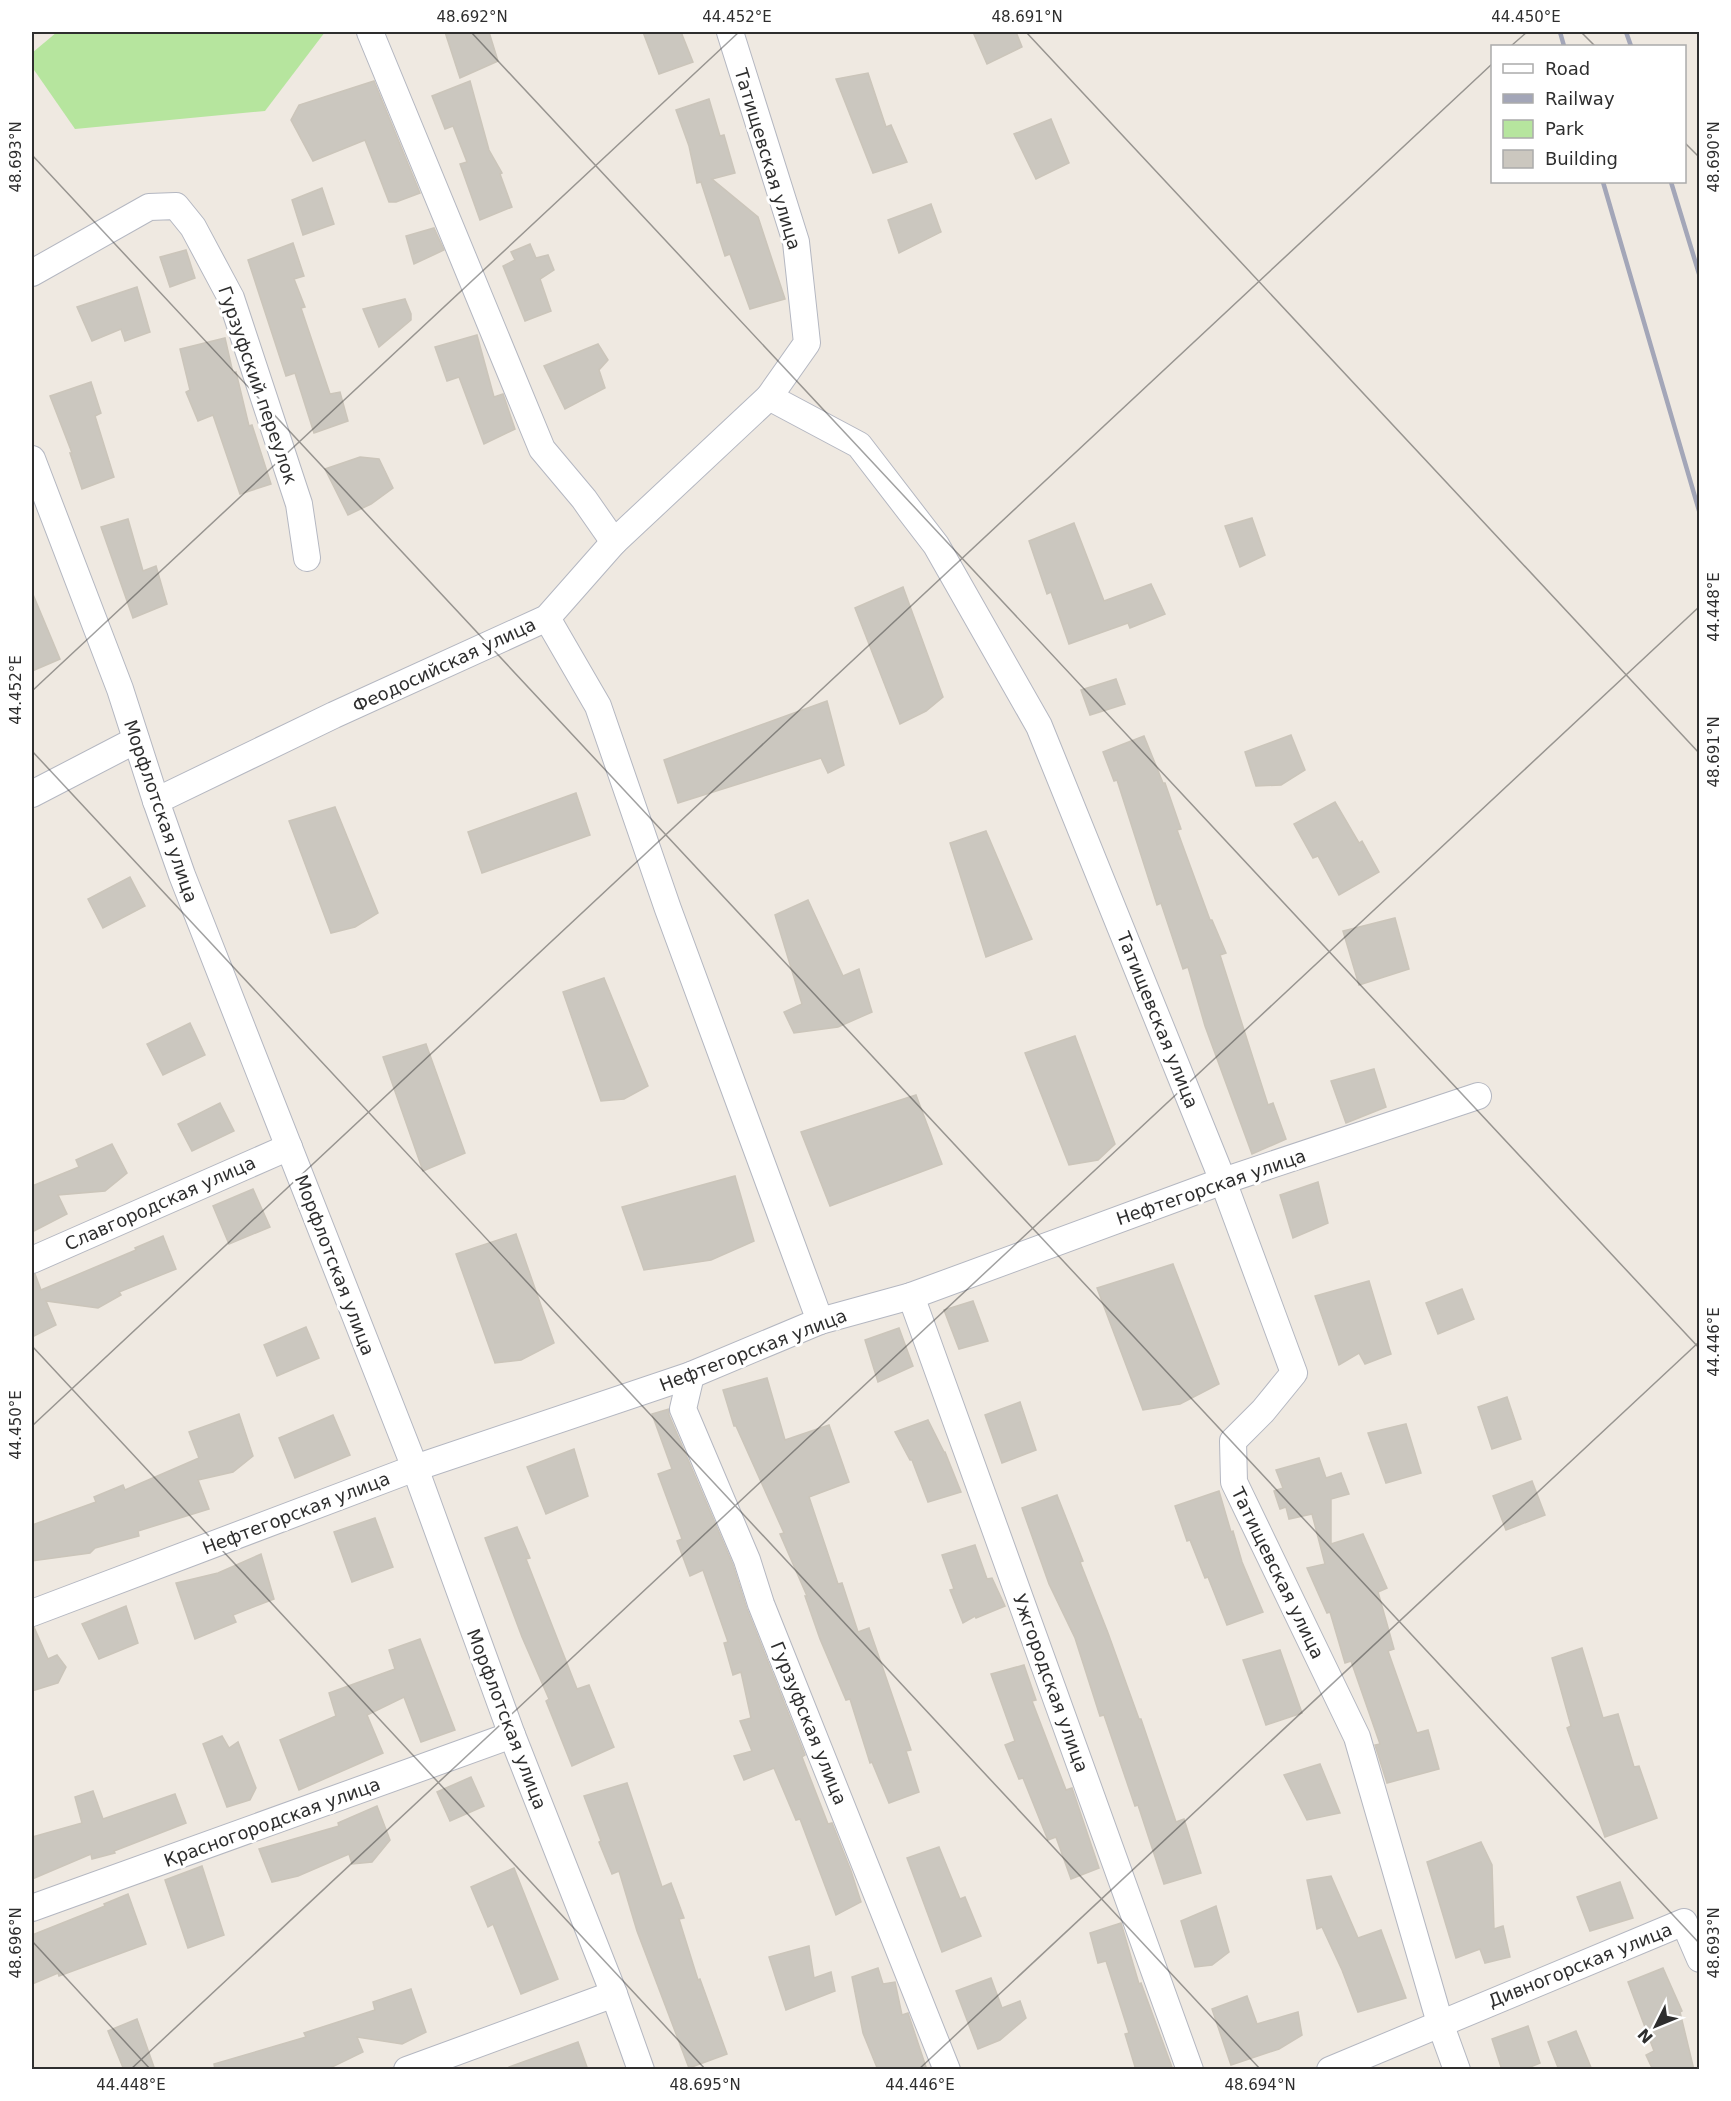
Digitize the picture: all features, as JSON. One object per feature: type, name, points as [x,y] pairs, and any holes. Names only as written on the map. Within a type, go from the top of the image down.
[{"type":"street","points":[[370,32],[542,450],[584,499],[614,542]]},
{"type":"street","name":"Татищевская улица","points":[[730,32],[796,242],[807,343],[769,397],[859,445],[936,545],[1039,726],[1223,1181],[1294,1374],[1263,1411],[1233,1441],[1234,1482],[1357,1737],[1440,2023],[1457,2070]]},
{"type":"street","name":"Гурзуфский переулок","points":[[32,273],[149,207],[176,206],[193,227],[231,298],[300,504],[307,558]]},
{"type":"street","name":"Феодосийская улица","points":[[156,801],[334,715],[547,618],[614,542],[769,397]]},
{"type":"street","name":"Морфлотская улица","points":[[32,460],[120,689],[156,801],[187,886],[415,1468],[512,1735],[614,1994],[641,2070]]},
{"type":"street","points":[[547,618],[598,706],[668,909],[820,1322]]},
{"type":"street","points":[[32,794],[136,740]]},
{"type":"street","name":"Нефтегорская улица","points":[[32,1613],[415,1468],[691,1375],[820,1322],[911,1296],[1223,1181],[1478,1096]]},
{"type":"street","name":"Славгородская улица","points":[[32,1260],[289,1147]]},
{"type":"street","name":"Ужгородская улица","points":[[911,1296],[1190,2070]]},
{"type":"street","name":"Гурзуфская улица","points":[[691,1375],[683,1409],[747,1560],[761,1604],[947,2070]]},
{"type":"street","name":"Красногородская улица","points":[[32,1908],[512,1735]]},
{"type":"street","name":"Дивногорская улица","points":[[1440,2023],[1684,1922],[1700,1959]]},
{"type":"street","points":[[407,2070],[614,1994]]},
{"type":"street","points":[[1330,2070],[1440,2023]]},
{"type":"green space","points":[[57,32],[325,32],[265,111],[75,129],[32,67],[32,53]]},
{"type":"building","points":[[445,32],[489,32],[498,61],[460,78]]},
{"type":"building","points":[[643,32],[681,32],[693,62],[659,74]]},
{"type":"building","points":[[973,32],[1016,32],[1022,47],[987,64]]},
{"type":"building","points":[[868,73],[886,127],[891,125],[907,162],[873,173],[836,79]]},
{"type":"building","points":[[374,81],[420,193],[396,202],[389,202],[365,140],[313,161],[291,120],[299,105]]},
{"type":"building","points":[[470,81],[489,150],[502,173],[500,174],[512,207],[480,220],[460,164],[467,162],[453,126],[445,129],[432,96]]},
{"type":"building","points":[[709,99],[720,136],[724,135],[735,173],[712,179],[758,217],[785,299],[750,309],[730,254],[725,256],[701,182],[697,183],[689,146],[676,110]]},
{"type":"building","points":[[1051,119],[1069,163],[1036,179],[1014,134]]},
{"type":"building","points":[[322,188],[334,224],[303,235],[292,200]]},
{"type":"building","points":[[931,204],[941,232],[899,253],[888,220]]},
{"type":"building","points":[[434,228],[444,250],[414,264],[406,236]]},
{"type":"building","points":[[293,243],[304,276],[294,279],[305,307],[301,308],[330,394],[340,392],[348,421],[314,433],[295,373],[286,376],[248,260]]},
{"type":"building","points":[[530,244],[536,258],[548,255],[554,270],[540,279],[551,311],[525,321],[503,266],[515,260],[511,252]]},
{"type":"building","points":[[186,250],[195,278],[170,287],[160,257]]},
{"type":"building","points":[[137,287],[150,332],[125,341],[121,329],[92,341],[77,307]]},
{"type":"building","points":[[405,299],[411,320],[379,347],[363,309]]},
{"type":"building","points":[[477,335],[494,397],[503,394],[515,429],[484,444],[459,377],[447,381],[435,347]]},
{"type":"building","points":[[225,338],[249,426],[252,425],[271,484],[240,494],[213,415],[198,421],[186,392],[190,390],[180,349]]},
{"type":"building","points":[[598,344],[608,360],[599,370],[605,388],[565,409],[544,366]]},
{"type":"building","points":[[91,382],[101,413],[95,416],[114,477],[82,489],[70,453],[72,453],[50,396]]},
{"type":"building","points":[[360,457],[379,459],[393,488],[371,504],[348,515],[325,469]]},
{"type":"building","points":[[1252,518],[1265,555],[1240,567],[1225,526]]},
{"type":"building","points":[[128,519],[143,571],[156,566],[167,604],[133,618],[101,527]]},
{"type":"building","points":[[1074,523],[1104,601],[1151,584],[1165,614],[1130,628],[1128,623],[1069,644],[1051,592],[1047,594],[1029,541]]},
{"type":"building","points":[[903,587],[943,697],[926,711],[900,724],[855,608]]},
{"type":"building","points":[[32,592],[60,659],[32,671]]},
{"type":"building","points":[[1116,679],[1125,704],[1090,715],[1081,690]]},
{"type":"building","points":[[827,701],[844,765],[828,773],[821,758],[678,803],[664,760]]},
{"type":"building","points":[[1291,735],[1305,770],[1281,785],[1256,786],[1245,752]]},
{"type":"building","points":[[1144,736],[1163,783],[1165,783],[1181,829],[1177,830],[1210,920],[1226,953],[1220,955],[1268,1105],[1273,1103],[1286,1139],[1252,1154],[1205,1026],[1188,967],[1183,969],[1161,903],[1157,905],[1117,780],[1114,781],[1103,752]]},
{"type":"building","points":[[576,793],[590,835],[482,873],[468,832]]},
{"type":"building","points":[[1335,802],[1359,843],[1362,841],[1379,872],[1339,895],[1318,856],[1313,858],[1294,824]]},
{"type":"building","points":[[335,807],[378,913],[355,927],[331,933],[289,821]]},
{"type":"building","points":[[986,831],[1032,939],[986,957],[950,843]]},
{"type":"building","points":[[130,877],[145,906],[103,928],[88,899]]},
{"type":"building","points":[[808,900],[843,976],[859,969],[872,1012],[838,1027],[794,1033],[784,1012],[802,1004],[775,915]]},
{"type":"building","points":[[1395,918],[1409,969],[1359,985],[1343,931]]},
{"type":"building","points":[[604,978],[648,1086],[624,1099],[601,1101],[563,992]]},
{"type":"building","points":[[190,1023],[205,1055],[163,1075],[147,1044]]},
{"type":"building","points":[[1075,1036],[1115,1144],[1098,1160],[1069,1165],[1025,1053]]},
{"type":"building","points":[[426,1044],[465,1153],[423,1171],[383,1057]]},
{"type":"building","points":[[1374,1069],[1386,1107],[1346,1123],[1331,1081]]},
{"type":"building","points":[[916,1095],[942,1164],[830,1206],[801,1132]]},
{"type":"building","points":[[220,1103],[234,1131],[192,1151],[178,1124]]},
{"type":"building","points":[[112,1144],[127,1173],[105,1191],[58,1195],[67,1214],[32,1232],[32,1186],[79,1167],[76,1160]]},
{"type":"building","points":[[735,1176],[754,1241],[711,1260],[644,1270],[622,1207]]},
{"type":"building","points":[[1318,1182],[1328,1223],[1293,1238],[1280,1195]]},
{"type":"building","points":[[253,1189],[270,1227],[229,1244],[213,1206]]},
{"type":"building","points":[[516,1234],[554,1343],[521,1360],[495,1363],[456,1254]]},
{"type":"building","points":[[163,1236],[176,1269],[119,1292],[121,1295],[98,1308],[46,1301],[56,1325],[32,1337],[32,1275],[35,1274],[41,1290],[136,1250],[135,1248]]},
{"type":"building","points":[[1173,1264],[1219,1384],[1180,1404],[1143,1410],[1097,1288]]},
{"type":"building","points":[[1369,1281],[1391,1354],[1365,1364],[1359,1353],[1339,1365],[1315,1296]]},
{"type":"building","points":[[1462,1289],[1474,1319],[1438,1334],[1426,1303]]},
{"type":"building","points":[[973,1301],[988,1341],[959,1349],[944,1310]]},
{"type":"building","points":[[306,1327],[319,1358],[277,1376],[264,1345]]},
{"type":"building","points":[[899,1328],[913,1366],[878,1382],[865,1340]]},
{"type":"building","points":[[767,1378],[785,1440],[829,1425],[849,1482],[809,1497],[838,1584],[842,1583],[858,1632],[869,1628],[911,1750],[906,1751],[919,1792],[889,1803],[872,1762],[870,1763],[850,1699],[846,1700],[820,1639],[805,1596],[807,1596],[780,1534],[784,1533],[736,1426],[734,1426],[723,1390]]},
{"type":"building","points":[[1507,1397],[1521,1439],[1492,1449],[1478,1407]]},
{"type":"building","points":[[1020,1402],[1036,1450],[1002,1463],[985,1415]]},
{"type":"building","points":[[669,1409],[669,1415],[733,1565],[747,1609],[805,1755],[802,1757],[828,1824],[832,1823],[851,1871],[861,1902],[836,1915],[800,1819],[796,1820],[774,1768],[744,1780],[734,1756],[752,1751],[740,1721],[751,1718],[741,1672],[733,1675],[724,1643],[728,1642],[703,1570],[690,1576],[677,1541],[682,1539],[658,1474],[672,1469],[652,1414]]},
{"type":"building","points":[[239,1414],[253,1456],[233,1472],[198,1480],[209,1509],[138,1531],[139,1536],[95,1548],[90,1553],[32,1561],[32,1525],[96,1502],[94,1497],[123,1485],[125,1490],[199,1458],[189,1432]]},
{"type":"building","points":[[333,1415],[350,1455],[295,1478],[279,1438]]},
{"type":"building","points":[[928,1420],[945,1452],[961,1492],[928,1502],[912,1460],[895,1432]]},
{"type":"building","points":[[1406,1424],[1421,1473],[1386,1483],[1368,1433]]},
{"type":"building","points":[[574,1449],[588,1496],[546,1514],[527,1467]]},
{"type":"building","points":[[1319,1458],[1326,1478],[1341,1473],[1349,1494],[1331,1499],[1331,1544],[1363,1534],[1387,1588],[1378,1592],[1394,1649],[1388,1651],[1417,1733],[1428,1730],[1439,1769],[1387,1783],[1375,1745],[1380,1744],[1351,1661],[1345,1663],[1330,1612],[1327,1613],[1307,1568],[1325,1564],[1312,1514],[1289,1519],[1286,1507],[1280,1509],[1274,1491],[1283,1488],[1276,1470]]},
{"type":"building","points":[[1532,1481],[1545,1515],[1506,1530],[1493,1496]]},
{"type":"building","points":[[1219,1491],[1231,1532],[1233,1531],[1242,1562],[1263,1612],[1227,1625],[1208,1577],[1205,1578],[1190,1540],[1187,1541],[1175,1506]]},
{"type":"building","points":[[1057,1495],[1083,1561],[1080,1562],[1139,1719],[1141,1719],[1176,1822],[1184,1819],[1201,1873],[1164,1884],[1138,1805],[1135,1806],[1104,1715],[1100,1716],[1075,1638],[1049,1584],[1022,1508]]},
{"type":"building","points":[[375,1518],[393,1567],[352,1582],[334,1532]]},
{"type":"building","points":[[517,1527],[530,1558],[526,1559],[577,1689],[589,1685],[614,1747],[572,1766],[546,1701],[549,1699],[522,1637],[485,1538]]},
{"type":"building","points":[[975,1545],[987,1579],[992,1578],[1005,1606],[976,1618],[975,1616],[963,1623],[950,1590],[954,1589],[942,1555]]},
{"type":"building","points":[[261,1554],[274,1599],[233,1615],[236,1622],[195,1639],[176,1583],[218,1573]]},
{"type":"building","points":[[126,1606],[138,1643],[99,1659],[82,1624]]},
{"type":"building","points":[[34,1627],[48,1659],[57,1655],[66,1667],[58,1683],[32,1691],[32,1628]]},
{"type":"building","points":[[420,1639],[455,1730],[421,1742],[404,1697],[367,1715],[383,1753],[299,1790],[280,1740],[336,1716],[329,1693],[395,1669],[389,1650]]},
{"type":"building","points":[[1582,1648],[1603,1718],[1618,1714],[1634,1767],[1639,1766],[1657,1818],[1605,1837],[1567,1728],[1571,1726],[1552,1658]]},
{"type":"building","points":[[1280,1650],[1302,1713],[1266,1725],[1243,1660]]},
{"type":"building","points":[[1024,1665],[1036,1700],[1032,1701],[1066,1790],[1072,1788],[1099,1868],[1071,1879],[1056,1837],[1048,1840],[1023,1778],[1019,1779],[1005,1745],[1015,1741],[991,1674]]},
{"type":"building","points":[[222,1736],[229,1748],[238,1742],[256,1788],[250,1800],[227,1807],[203,1744]]},
{"type":"building","points":[[1320,1764],[1340,1813],[1307,1820],[1284,1775]]},
{"type":"building","points":[[471,1777],[484,1806],[450,1821],[437,1792]]},
{"type":"building","points":[[627,1783],[662,1887],[671,1883],[684,1918],[679,1919],[698,1980],[700,1979],[727,2054],[689,2068],[637,1931],[619,1871],[612,1874],[584,1796]]},
{"type":"building","points":[[93,1791],[103,1819],[175,1794],[186,1823],[114,1851],[115,1853],[92,1859],[91,1854],[32,1879],[32,1837],[82,1823],[75,1797]]},
{"type":"building","points":[[377,1806],[390,1840],[372,1862],[352,1864],[349,1854],[298,1876],[272,1882],[259,1849],[339,1826],[338,1823]]},
{"type":"building","points":[[1481,1842],[1492,1865],[1494,1929],[1503,1926],[1510,1957],[1485,1963],[1480,1949],[1456,1958],[1427,1862]]},
{"type":"building","points":[[939,1847],[960,1899],[965,1897],[981,1936],[942,1952],[907,1858]]},
{"type":"building","points":[[202,1866],[224,1935],[188,1948],[165,1880]]},
{"type":"building","points":[[514,1868],[558,1979],[521,1994],[493,1924],[488,1927],[471,1887]]},
{"type":"building","points":[[1331,1876],[1358,1938],[1381,1930],[1406,1998],[1358,2012],[1322,1927],[1317,1929],[1307,1880]]},
{"type":"building","points":[[1620,1882],[1633,1918],[1590,1931],[1577,1897]]},
{"type":"building","points":[[128,1894],[146,1944],[32,1984],[32,1935],[105,1906],[104,1904]]},
{"type":"building","points":[[1216,1906],[1229,1952],[1212,1965],[1195,1967],[1181,1921]]},
{"type":"building","points":[[1121,1923],[1139,1984],[1141,1983],[1173,2070],[1136,2070],[1125,2034],[1129,2033],[1106,1961],[1098,1963],[1090,1933]]},
{"type":"building","points":[[809,1946],[814,1978],[831,1972],[835,1991],[786,2010],[769,1957]]},
{"type":"building","points":[[878,1968],[883,1984],[895,1982],[902,2015],[908,2013],[927,2070],[878,2070],[863,2033],[852,1977]]},
{"type":"building","points":[[1663,1968],[1682,2011],[1680,2012],[1694,2070],[1653,2070],[1646,2055],[1654,2051],[1628,1982]]},
{"type":"building","points":[[991,1978],[1002,2008],[1020,2001],[1026,2018],[1000,2040],[978,2049],[956,1991]]},
{"type":"building","points":[[411,1989],[426,2032],[402,2044],[357,2037],[363,2052],[326,2070],[215,2070],[214,2064],[306,2037],[304,2033],[375,2010],[373,2002]]},
{"type":"building","points":[[1247,1996],[1257,2024],[1298,2012],[1302,2035],[1279,2049],[1231,2065],[1212,2009]]},
{"type":"building","points":[[137,2019],[155,2070],[124,2070],[108,2031]]},
{"type":"building","points":[[1528,2026],[1540,2063],[1523,2070],[1502,2070],[1492,2039]]},
{"type":"building","points":[[1576,2031],[1592,2070],[1559,2070],[1548,2042]]},
{"type":"building","points":[[578,2042],[588,2070],[509,2070],[509,2067]]},
{"type":"railway","points":[[1560,32],[1564,45]]},
{"type":"railway","points":[[1626,32],[1631,45]]},
{"type":"railway","points":[[1603,183],[1700,514]]},
{"type":"railway","points":[[1671,183],[1700,277]]}]
